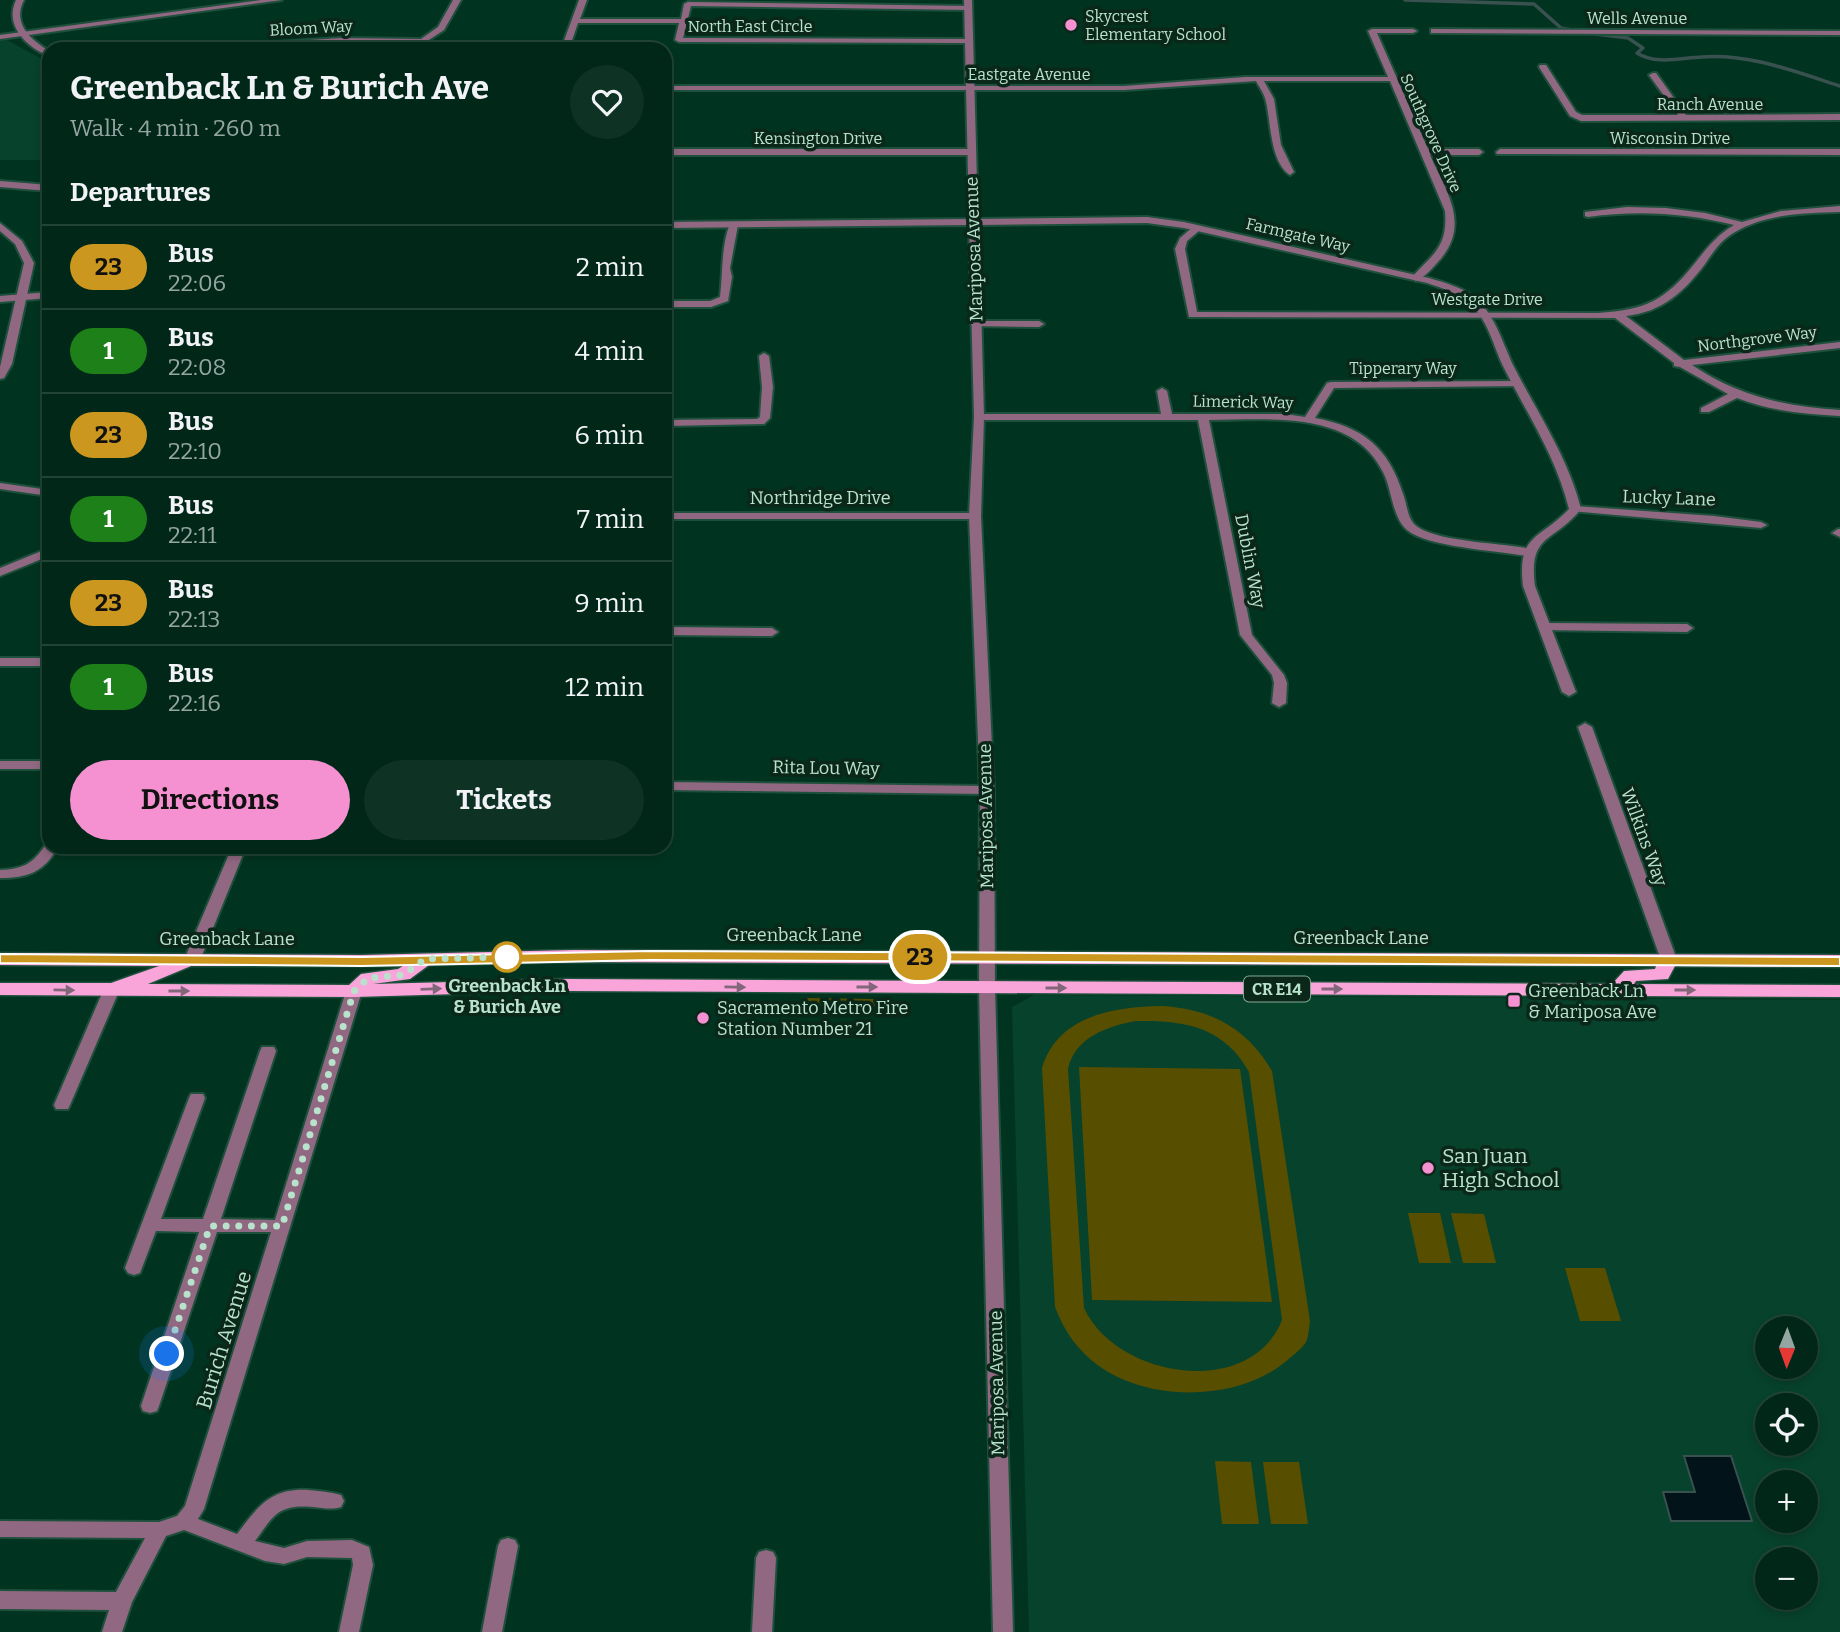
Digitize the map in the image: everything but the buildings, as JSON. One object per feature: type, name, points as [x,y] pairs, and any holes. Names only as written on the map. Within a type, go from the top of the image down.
[{"type":"main road","name":"Greenback Lane","points":[[0,958],[192,960],[676,956],[1840,961]]},
{"type":"main road","points":[[671,986],[676,956]]},
{"type":"main road","points":[[354,991],[368,978],[403,975],[425,959]]},
{"type":"main road","points":[[111,991],[192,960]]},
{"type":"main road","points":[[1617,990],[1632,975],[1661,975],[1669,960]]},
{"type":"main road","name":"CR E14","points":[[0,989],[354,991],[567,985],[1840,992]]},
{"type":"street","points":[[20,0],[16,5],[15,19],[22,33],[42,49]]},
{"type":"street","points":[[0,37],[278,0]]},
{"type":"street","points":[[422,41],[441,28],[457,0]]},
{"type":"street","points":[[568,42],[583,0]]},
{"type":"street","name":"North East Circle","points":[[968,4],[688,4],[679,40],[969,41]]},
{"type":"street","name":"Mariposa Avenue","points":[[968,4],[978,417],[975,516],[987,789],[987,988],[1003,1632]]},
{"type":"street","points":[[575,22],[684,21]]},
{"type":"street","name":"Southgrove Drive","points":[[1413,32],[1372,31],[1448,205],[1451,230],[1442,254],[1416,278]]},
{"type":"street","name":"Wells Avenue","points":[[1434,32],[1840,33]]},
{"type":"street","name":"Bloom Way","points":[[310,42],[422,41]]},
{"type":"street","name":"Ranch Avenue","points":[[1543,67],[1573,114],[1581,118],[1840,117]]},
{"type":"street","points":[[1653,75],[1684,118]]},
{"type":"street","points":[[1259,79],[1270,99],[1276,145],[1290,172]]},
{"type":"street","name":"Eastgate Avenue","points":[[672,88],[1147,88],[1259,79],[1392,79]]},
{"type":"street","name":"Kensington Drive","points":[[672,152],[970,152]]},
{"type":"street","points":[[1425,152],[1479,152]]},
{"type":"street","name":"Wisconsin Drive","points":[[1500,152],[1840,152]]},
{"type":"street","points":[[2,186],[42,188]]},
{"type":"street","name":"Westgate Drive","points":[[1197,228],[1184,240],[1180,249],[1193,315],[1618,315],[1652,308],[1671,298],[1718,241],[1743,225],[1777,215],[1840,209]]},
{"type":"street","points":[[1588,214],[1662,211],[1743,225]]},
{"type":"street","name":"Farmgate Way","points":[[672,225],[1147,220],[1197,228],[1416,278],[1462,294],[1474,302],[1484,315],[1517,384],[1534,408],[1566,475],[1574,509]]},
{"type":"street","points":[[672,304],[720,302],[724,299],[727,277],[725,268],[733,225]]},
{"type":"street","points":[[0,226],[19,243],[29,263],[23,298],[0,376]]},
{"type":"street","points":[[0,299],[42,296]]},
{"type":"street","points":[[1618,315],[1678,364],[1713,385],[1782,407],[1840,413]]},
{"type":"street","points":[[976,324],[1039,324]]},
{"type":"street","name":"Northgrove Way","points":[[1678,364],[1840,345]]},
{"type":"street","points":[[672,423],[760,422],[765,418],[769,391],[764,356]]},
{"type":"street","name":"Tipperary Way","points":[[1308,420],[1331,386],[1517,384]]},
{"type":"street","points":[[1162,391],[1167,416]]},
{"type":"street","points":[[1706,410],[1737,394]]},
{"type":"street","name":"Limerick Way","points":[[978,417],[1203,416],[1285,417],[1308,420],[1355,434],[1373,446],[1390,467],[1406,523],[1414,530],[1430,536],[1527,552]]},
{"type":"street","name":"Dublin Way","points":[[1203,416],[1247,635],[1252,648],[1273,668],[1280,679],[1279,703]]},
{"type":"street","points":[[0,486],[42,492]]},
{"type":"street","points":[[1569,692],[1529,586],[1525,567],[1527,552],[1535,542],[1561,523],[1574,509]]},
{"type":"street","name":"Lucky Lane","points":[[1574,509],[1729,518],[1761,525]]},
{"type":"street","name":"Northridge Drive","points":[[672,516],[975,516]]},
{"type":"street","points":[[0,572],[42,555]]},
{"type":"street","points":[[1544,627],[1687,628]]},
{"type":"street","points":[[672,631],[772,632]]},
{"type":"street","points":[[0,662],[42,662]]},
{"type":"street","name":"Wilkins Way","points":[[1586,727],[1669,960]]},
{"type":"street","points":[[0,765],[42,765]]},
{"type":"street","name":"Rita Lou Way","points":[[672,786],[987,789]]},
{"type":"street","points":[[0,874],[30,871],[44,862],[48,854]]},
{"type":"street","points":[[192,960],[236,854]]},
{"type":"street","points":[[62,1105],[111,991]]},
{"type":"street","name":"Burich Avenue","points":[[184,1522],[194,1509],[354,991]]},
{"type":"street","points":[[150,1406],[268,1051]]},
{"type":"street","points":[[134,1268],[197,1098]]},
{"type":"street","points":[[150,1226],[282,1226]]},
{"type":"street","points":[[242,1542],[273,1503],[293,1497],[334,1501]]},
{"type":"street","points":[[0,1529],[159,1530],[184,1522],[265,1553],[285,1556],[307,1549],[352,1548],[362,1553],[363,1565],[349,1632]]},
{"type":"street","points":[[112,1632],[122,1601],[159,1530]]},
{"type":"street","points":[[492,1632],[508,1546]]},
{"type":"street","points":[[762,1632],[766,1558]]},
{"type":"street","points":[[0,1600],[122,1601]]},
{"type":"shaded area","points":[[7,40],[42,59],[42,160],[0,160],[0,41]]},
{"type":"shaded area","name":"San Juan High School","points":[[1034,995],[1840,1000],[1840,1632],[1029,1632],[1012,1007]]},
{"type":"shaded area","points":[[807,998],[876,999],[877,1007],[798,1008]]},
{"type":"shaded area","points":[[1162,1006],[1196,1011],[1226,1024],[1251,1043],[1272,1071],[1310,1321],[1309,1332],[1301,1348],[1271,1372],[1224,1389],[1171,1391],[1145,1387],[1121,1378],[1099,1366],[1078,1347],[1055,1307],[1042,1068],[1050,1050],[1074,1025],[1107,1012]],"holes":[[[1153,1021],[1186,1025],[1215,1035],[1239,1057],[1249,1072],[1282,1320],[1266,1345],[1242,1362],[1214,1370],[1183,1370],[1152,1364],[1124,1351],[1100,1332],[1084,1308],[1068,1069],[1078,1049],[1094,1035],[1125,1023]]]},
{"type":"shaded area","points":[[1079,1067],[1240,1069],[1272,1302],[1092,1300]]},
{"type":"shaded area","points":[[1408,1213],[1440,1213],[1451,1263],[1419,1263]]},
{"type":"shaded area","points":[[1451,1213],[1484,1214],[1496,1263],[1463,1263]]},
{"type":"shaded area","points":[[1565,1268],[1605,1268],[1621,1321],[1580,1321]]},
{"type":"shaded area","points":[[1684,1456],[1731,1456],[1752,1521],[1671,1521],[1663,1492],[1695,1492]]},
{"type":"shaded area","points":[[1215,1461],[1251,1462],[1259,1524],[1222,1524]]},
{"type":"shaded area","points":[[1263,1462],[1299,1462],[1308,1524],[1271,1524]]},
{"type":"waterway","points":[[1405,0],[1534,4],[1561,28],[1572,30]]},
{"type":"waterway","points":[[1595,34],[1628,38],[1643,48],[1637,53],[1652,59],[1737,58],[1772,65],[1840,86]]},
{"type":"bus line","name":"23","points":[[0,959],[362,961],[525,956],[812,956],[1840,961]]},
{"type":"place","name":"Skycrest Elementary School","points":[[1071,25]]},
{"type":"place","name":"Greenback Ln & Burich Ave","points":[[507,957]]},
{"type":"place","name":"Greenback Ln & Mariposa Ave","points":[[1514,1001]]},
{"type":"place","name":"Sacramento Metro Fire Station Number 21","points":[[703,1018]]},
{"type":"place","name":"San Juan High School","points":[[1428,1168]]},
{"type":"route","points":[[167,1354],[210,1226],[282,1226],[354,991],[368,978],[403,975],[425,959],[507,957]]}]
